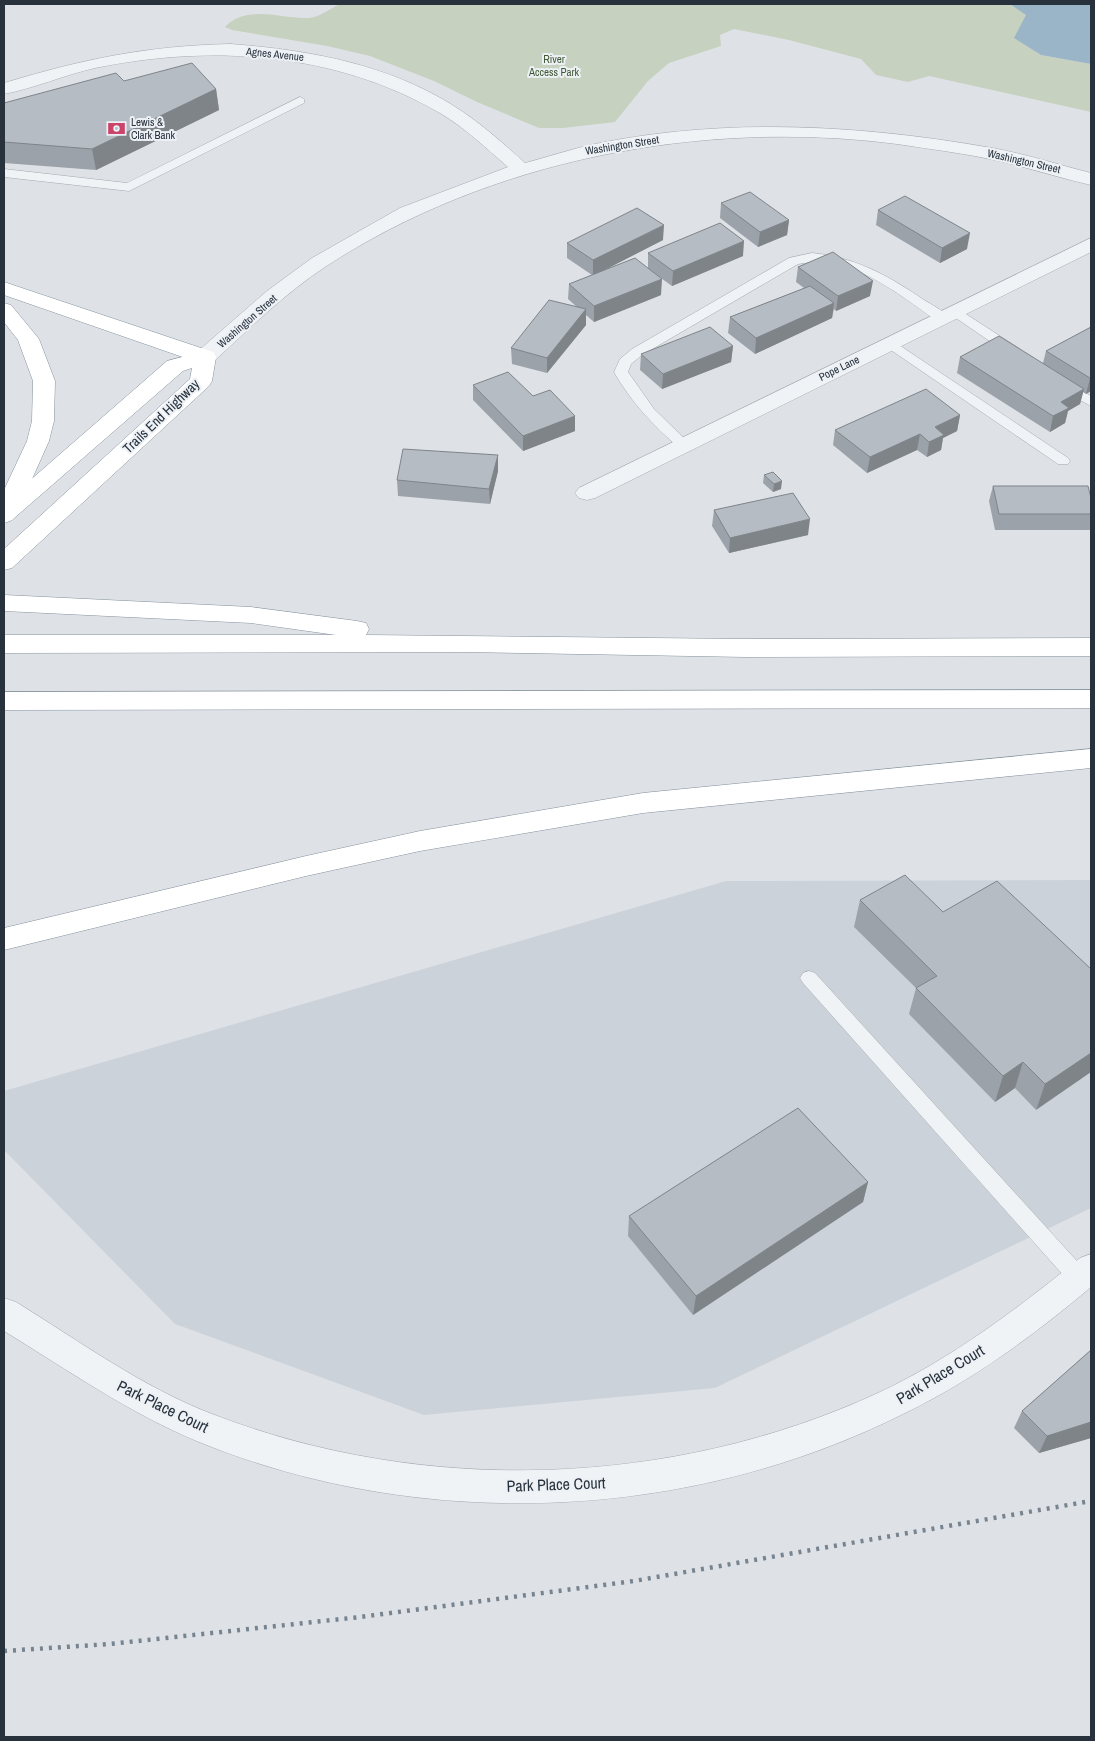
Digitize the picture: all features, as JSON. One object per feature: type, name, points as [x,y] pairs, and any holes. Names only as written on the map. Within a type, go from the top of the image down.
[{"type":"highway","points":[[4,288],[206,357]]},
{"type":"highway","points":[[4,309],[28,340],[44,381],[43,421],[38,441],[4,515]]},
{"type":"highway","name":"Trails End Highway","points":[[4,515],[175,366],[206,357],[201,381],[4,562]]},
{"type":"highway","points":[[4,603],[251,615],[462,643]]},
{"type":"highway","points":[[4,644],[462,643],[746,648],[1091,647]]},
{"type":"highway","points":[[4,701],[1091,699]]},
{"type":"highway","points":[[4,939],[420,841],[643,803],[1091,758]]},
{"type":"street","name":"Agnes Avenue","points":[[4,89],[95,63],[136,56],[204,50],[238,50],[304,56],[353,68],[416,92],[447,109],[472,127],[520,168]]},
{"type":"street","name":"Washington Street","points":[[206,357],[288,284],[318,262],[419,207],[520,168],[593,149],[644,140],[715,134],[792,132],[868,136],[944,145],[1030,162],[1091,179]]},
{"type":"street","name":"Pope Lane","points":[[587,493],[1091,244]]},
{"type":"street","name":"Park Place Court","points":[[4,1313],[92,1370],[146,1400],[209,1429],[276,1452],[332,1467],[404,1480],[464,1486],[524,1488],[599,1484],[701,1469],[799,1442],[890,1404],[960,1365],[1085,1273]]},
{"type":"lane","points":[[4,173],[130,187],[300,101]]},
{"type":"lane","points":[[684,445],[651,416],[632,393],[622,372],[625,362],[637,352],[794,261],[807,256],[816,256],[862,269],[949,314],[1024,359]]},
{"type":"lane","points":[[890,343],[1063,461]]},
{"type":"lane","points":[[1048,375],[1091,402]]},
{"type":"lane","points":[[809,978],[1085,1273]]},
{"type":"shaded area","points":[[1091,880],[1091,1208],[715,1388],[424,1415],[175,1324],[4,1150],[4,1091],[726,881]]},
{"type":"green space","name":"River Access Park","points":[[340,4],[1010,4],[1027,14],[1015,38],[1041,55],[1091,64],[1091,112],[929,76],[908,82],[876,75],[861,59],[789,40],[734,29],[720,35],[721,46],[669,63],[648,81],[615,122],[563,128],[539,128],[477,102],[434,81],[370,56],[327,46],[232,30],[225,27],[233,20],[253,14],[312,18]]},
{"type":"water","points":[[1010,4],[1091,4],[1091,64],[1041,55],[1014,38],[1026,15]]},
{"type":"building","points":[[192,63],[216,89],[92,149],[4,142],[4,103],[116,73],[124,81]]},
{"type":"building","points":[[750,192],[789,220],[760,232],[721,203]]},
{"type":"building","points":[[905,196],[970,233],[942,248],[878,210]]},
{"type":"building","points":[[637,208],[664,225],[593,260],[567,243]]},
{"type":"building","points":[[720,223],[744,241],[673,271],[648,253]]},
{"type":"building","points":[[833,252],[873,281],[838,296],[798,267]]},
{"type":"building","points":[[635,258],[662,279],[594,306],[569,284]]},
{"type":"building","points":[[810,286],[834,303],[756,338],[730,317]]},
{"type":"building","points":[[549,300],[586,309],[547,358],[511,348]]},
{"type":"building","points":[[710,327],[733,346],[663,374],[641,354]]},
{"type":"building","points":[[1091,327],[1091,378],[1090,378],[1046,351]]},
{"type":"building","points":[[999,336],[1084,389],[1061,402],[1069,408],[1053,416],[960,357]]},
{"type":"building","points":[[508,372],[533,396],[550,390],[575,416],[523,436],[473,385]]},
{"type":"building","points":[[926,389],[960,415],[935,427],[944,435],[929,442],[920,434],[870,457],[835,430]]},
{"type":"building","points":[[403,449],[498,455],[489,489],[397,480]]},
{"type":"building","points":[[773,472],[782,481],[774,484],[764,475]]},
{"type":"building","points":[[993,486],[1088,486],[1091,498],[1091,514],[999,514]]},
{"type":"building","points":[[793,493],[810,519],[730,538],[714,510]]},
{"type":"building","points":[[905,875],[943,912],[997,881],[1091,969],[1091,1053],[1045,1084],[1023,1062],[1003,1076],[916,988],[937,976],[860,900]]},
{"type":"building","points":[[798,1108],[868,1182],[696,1296],[629,1216]]},
{"type":"building","points":[[1091,1350],[1091,1422],[1047,1436],[1022,1411]]},
{"type":"railway","points":[[4,1651],[110,1644],[360,1617],[634,1581],[1091,1501]]},
{"type":"place","name":"Lewis & Clark Bank","points":[[117,128]]}]
